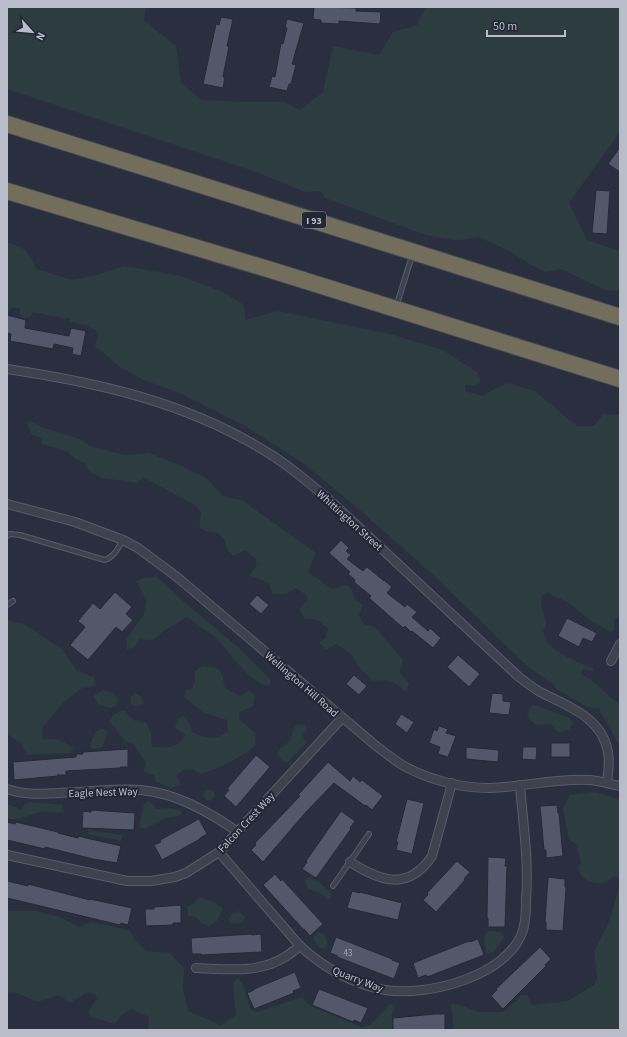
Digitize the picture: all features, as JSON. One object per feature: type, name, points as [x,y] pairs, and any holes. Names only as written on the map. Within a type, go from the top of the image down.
[{"type":"highway","name":"I 93","points":[[7,124],[620,317]]},
{"type":"highway","points":[[12,194],[395,309],[620,379]]},
{"type":"street","name":"Whittington Street","points":[[7,369],[92,384],[147,398],[177,408],[205,420],[249,441],[272,455],[307,481],[335,505],[520,677],[542,692],[574,708],[593,723],[601,732],[608,752],[609,760],[607,783]]},
{"type":"street","name":"Wellington Hill Road","points":[[7,504],[75,522],[123,540],[138,548],[177,577],[374,745],[405,766],[419,773],[452,783],[473,787],[490,788],[572,780],[590,780],[620,786]]},
{"type":"street","points":[[611,661],[620,644]]},
{"type":"street","name":"Falcon Crest Way","points":[[7,855],[127,881],[151,882],[186,873],[219,852],[342,718]]},
{"type":"street","points":[[350,862],[372,874],[392,880],[410,878],[418,872],[432,856],[452,783]]},
{"type":"street","name":"Quarry Way","points":[[219,852],[300,946],[319,962],[340,974],[368,985],[392,991],[426,990],[440,987],[476,975],[496,965],[504,958],[519,939],[523,930],[525,919],[527,870],[520,785]]},
{"type":"street","name":"Eagle Nest Way","points":[[7,789],[16,792],[36,794],[128,789],[155,792],[197,807],[238,832]]},
{"type":"street","points":[[196,968],[240,970],[261,967],[285,958],[300,946]]},
{"type":"lane","points":[[395,309],[413,252]]},
{"type":"lane","points":[[7,536],[10,534],[20,535],[105,560],[114,554],[123,540]]},
{"type":"lane","points":[[7,605],[13,601]]},
{"type":"lane","points":[[333,886],[369,834]]},
{"type":"shaded area","points":[[7,7],[146,7],[144,21],[176,46],[181,83],[202,100],[284,102],[300,110],[323,92],[333,46],[379,55],[393,32],[417,25],[426,7],[620,7],[620,132],[569,203],[587,240],[620,251],[620,291],[605,290],[561,269],[546,272],[531,265],[509,251],[479,237],[459,240],[434,237],[417,232],[325,198],[320,191],[305,192],[259,173],[7,89]]},
{"type":"shaded area","points":[[7,242],[26,250],[37,269],[72,280],[97,275],[124,266],[181,276],[223,292],[244,305],[245,320],[278,311],[390,334],[443,350],[477,372],[481,381],[475,386],[465,385],[465,391],[483,396],[496,388],[509,383],[535,391],[577,426],[594,426],[603,414],[620,415],[620,615],[614,620],[614,629],[612,633],[590,620],[567,602],[548,593],[542,595],[541,607],[546,622],[543,631],[549,644],[567,657],[593,668],[593,671],[583,669],[581,674],[590,679],[620,705],[620,743],[618,744],[598,708],[587,707],[556,689],[554,685],[528,667],[431,573],[303,463],[242,424],[184,395],[142,379],[120,367],[95,346],[98,337],[97,331],[87,325],[70,322],[70,318],[62,318],[33,312],[30,317],[24,318],[20,314],[20,309],[12,307],[7,313]]},
{"type":"shaded area","points":[[30,421],[42,427],[82,440],[89,446],[125,455],[149,453],[184,467],[206,478],[223,496],[243,501],[316,553],[308,572],[332,589],[347,585],[352,590],[355,600],[363,605],[359,615],[364,624],[375,627],[403,660],[400,673],[409,683],[406,693],[395,683],[383,680],[373,681],[361,670],[350,653],[336,644],[326,650],[319,642],[326,638],[328,629],[318,621],[305,619],[299,609],[308,600],[306,595],[296,588],[286,594],[273,594],[268,583],[249,575],[257,565],[255,558],[245,550],[234,556],[228,551],[224,539],[218,533],[205,531],[199,527],[201,512],[195,505],[143,477],[137,483],[102,478],[89,471],[86,463],[75,459],[68,452],[42,444],[42,439],[31,434],[27,423]]},
{"type":"shaded area","points":[[157,577],[239,648],[271,680],[269,686],[254,679],[240,666],[215,637],[187,617],[165,630],[153,640],[139,639],[135,647],[126,650],[127,638],[144,614],[146,600],[136,581],[144,578]]},
{"type":"shaded area","points":[[7,620],[24,624],[64,651],[77,671],[94,677],[96,686],[82,688],[63,703],[43,727],[42,739],[58,739],[74,748],[70,753],[27,755],[21,744],[7,734]]},
{"type":"shaded area","points":[[202,666],[214,668],[220,671],[222,673],[225,688],[240,696],[249,691],[255,695],[253,706],[240,712],[239,719],[256,734],[255,746],[236,759],[207,772],[200,774],[193,769],[183,770],[176,776],[181,785],[171,788],[156,782],[154,775],[145,773],[144,770],[146,763],[133,744],[125,741],[109,721],[115,713],[124,710],[133,720],[147,723],[151,734],[152,747],[171,747],[182,740],[186,735],[175,728],[177,720],[183,716],[189,722],[192,732],[211,738],[215,738],[223,734],[228,731],[227,720],[204,713],[184,697],[186,690],[192,689],[195,681],[195,671]]},
{"type":"shaded area","points":[[103,690],[113,693],[118,699],[116,706],[110,708],[98,704],[93,696]]},
{"type":"shaded area","points":[[135,693],[142,697],[143,703],[137,707],[131,704],[130,697]]},
{"type":"shaded area","points":[[532,704],[570,718],[573,723],[569,730],[558,732],[551,724],[536,725],[527,717]]},
{"type":"shaded area","points":[[296,725],[305,725],[307,730],[302,734],[306,743],[288,762],[282,761],[277,753],[290,741]]},
{"type":"shaded area","points":[[102,728],[108,733],[103,746],[99,749],[91,748],[90,744],[96,732]]},
{"type":"shaded area","points":[[209,789],[213,791],[215,795],[213,799],[209,801],[205,799],[203,795],[205,791]]},
{"type":"shaded area","points":[[596,792],[620,800],[620,879],[616,876],[611,878],[606,883],[589,881],[580,873],[578,868],[581,863],[576,844],[569,840],[563,809],[570,795]]},
{"type":"shaded area","points":[[149,801],[157,809],[171,808],[181,811],[181,815],[166,818],[145,829],[139,827],[144,804]]},
{"type":"shaded area","points":[[29,802],[63,805],[64,813],[44,812],[16,819],[7,818],[7,804],[20,809]]},
{"type":"shaded area","points":[[88,830],[122,835],[121,841],[88,834]]},
{"type":"shaded area","points":[[308,877],[319,882],[331,893],[329,900],[319,893],[307,888],[305,881]]},
{"type":"shaded area","points":[[620,883],[620,1030],[454,1030],[451,1004],[463,1006],[478,1012],[504,1012],[522,995],[527,995],[532,1005],[568,1001],[595,984],[597,977],[594,951],[610,920]]},
{"type":"shaded area","points":[[200,897],[215,902],[223,909],[217,921],[208,926],[201,923],[197,918],[188,915],[187,907]]},
{"type":"shaded area","points":[[7,911],[36,911],[60,917],[79,927],[91,922],[129,930],[135,940],[146,951],[170,953],[184,968],[183,988],[188,1011],[221,1025],[236,1015],[233,983],[238,978],[242,983],[251,1010],[258,1012],[302,997],[310,1006],[362,1027],[370,1025],[391,1003],[394,1007],[392,1016],[392,1030],[176,1030],[174,1028],[172,1030],[148,1030],[149,1017],[131,1009],[122,1015],[115,1024],[91,1017],[88,1012],[97,999],[95,994],[86,993],[70,1003],[59,995],[38,1002],[14,992],[7,993]]},
{"type":"shaded area","points":[[239,911],[245,917],[241,923],[231,923],[228,920],[232,913]]},
{"type":"shaded area","points":[[491,931],[501,932],[504,937],[494,952],[487,954],[484,942],[485,934]]},
{"type":"shaded area","points":[[319,932],[324,934],[327,941],[326,947],[323,949],[317,946],[313,938]]},
{"type":"building","points":[[314,7],[356,8],[356,11],[381,12],[380,24],[339,21],[339,24],[321,23],[321,20],[313,19]]},
{"type":"building","points":[[221,17],[233,19],[227,46],[229,46],[223,77],[225,77],[223,88],[203,84],[216,24],[219,25]]},
{"type":"building","points":[[287,19],[304,23],[292,64],[296,65],[291,84],[289,84],[287,91],[269,87],[272,76],[275,77],[281,43],[283,44],[287,28],[285,28]]},
{"type":"building","points":[[620,147],[620,172],[608,164]]},
{"type":"building","points":[[596,190],[610,191],[607,234],[592,233]]},
{"type":"building","points":[[7,315],[26,320],[25,328],[69,336],[71,328],[86,331],[81,356],[72,354],[73,348],[54,344],[53,349],[10,341],[11,334],[7,333]]},
{"type":"building","points":[[341,540],[349,548],[346,551],[351,555],[347,559],[363,571],[367,567],[384,580],[392,587],[387,593],[405,607],[407,604],[417,612],[412,617],[428,631],[430,628],[441,638],[433,648],[405,626],[403,628],[369,598],[371,596],[354,582],[355,580],[348,574],[350,572],[329,553]]},
{"type":"building","points":[[115,592],[132,607],[126,614],[133,620],[122,632],[116,627],[88,660],[70,645],[85,627],[78,621],[93,603],[100,609]]},
{"type":"building","points":[[257,595],[269,605],[261,614],[249,604]]},
{"type":"building","points":[[567,618],[597,633],[592,642],[583,638],[579,647],[558,636]]},
{"type":"building","points":[[458,655],[480,674],[469,687],[447,667]]},
{"type":"building","points":[[354,675],[367,686],[359,695],[346,684]]},
{"type":"building","points":[[492,693],[503,694],[503,701],[511,702],[509,715],[489,713]]},
{"type":"building","points":[[401,714],[414,722],[407,733],[395,724]]},
{"type":"building","points":[[439,726],[448,729],[446,733],[456,736],[448,757],[438,754],[440,747],[429,743],[434,729],[437,731]]},
{"type":"building","points":[[551,743],[570,743],[570,757],[551,757]]},
{"type":"building","points":[[466,747],[499,750],[498,762],[466,759]]},
{"type":"building","points":[[523,747],[537,747],[536,760],[522,759]]},
{"type":"building","points":[[128,749],[128,767],[66,771],[66,775],[14,780],[13,762],[76,757],[76,754],[83,754],[83,752]]},
{"type":"building","points":[[256,755],[270,767],[236,807],[224,796],[229,790],[227,789]]},
{"type":"building","points":[[328,762],[350,781],[353,776],[360,782],[362,780],[383,796],[372,810],[334,783],[306,812],[263,862],[251,850],[256,845],[255,843],[300,796],[298,795]]},
{"type":"building","points":[[407,799],[424,803],[412,854],[396,850],[398,842],[396,842]]},
{"type":"building","points":[[557,805],[563,856],[546,858],[540,806]]},
{"type":"building","points":[[91,810],[135,813],[134,830],[82,828],[83,811],[91,812]]},
{"type":"building","points":[[341,811],[355,821],[350,828],[351,829],[316,878],[302,869]]},
{"type":"building","points":[[199,819],[207,834],[162,860],[154,845],[161,842],[160,840]]},
{"type":"building","points":[[7,822],[15,824],[16,822],[78,838],[78,836],[121,846],[117,863],[7,840]]},
{"type":"building","points":[[488,857],[506,858],[505,927],[488,927]]},
{"type":"building","points":[[457,861],[470,872],[464,879],[465,880],[436,912],[423,900],[428,895],[427,893]]},
{"type":"building","points":[[275,874],[281,881],[282,879],[323,924],[310,936],[263,885]]},
{"type":"building","points":[[548,877],[565,879],[566,888],[563,931],[546,930],[545,922]]},
{"type":"building","points":[[7,881],[28,886],[28,884],[90,900],[132,908],[128,925],[121,923],[120,925],[7,898]]},
{"type":"building","points":[[352,891],[402,903],[398,920],[347,908]]},
{"type":"building","points":[[181,905],[181,923],[173,923],[173,925],[146,926],[145,909]]},
{"type":"building","points":[[261,934],[262,952],[201,955],[192,954],[191,938]]},
{"type":"building","points":[[336,937],[400,963],[394,979],[330,953]]},
{"type":"building","points":[[478,939],[484,955],[427,977],[426,975],[418,978],[413,963],[469,941]]},
{"type":"building","points":[[540,947],[551,959],[545,965],[546,966],[503,1009],[491,996],[497,990],[496,989]]},
{"type":"building","points":[[295,972],[301,988],[293,991],[294,993],[254,1009],[247,993]]},
{"type":"building","points":[[319,989],[368,1008],[361,1023],[354,1020],[353,1022],[312,1005]]},
{"type":"building","points":[[445,1014],[445,1030],[393,1030],[393,1018]]}]
